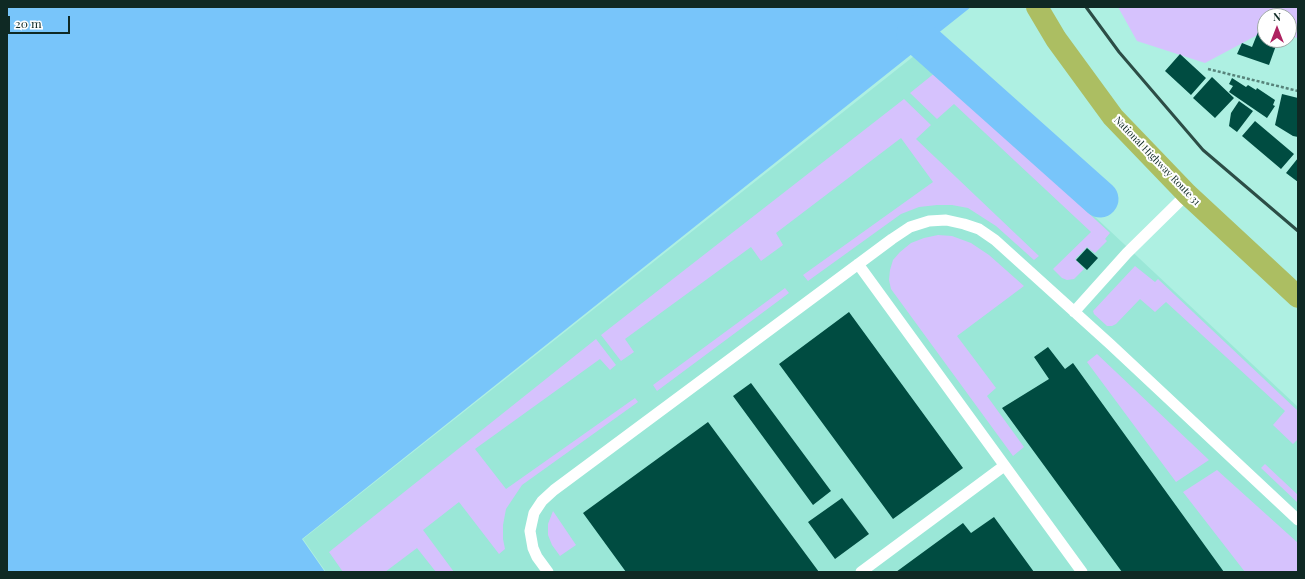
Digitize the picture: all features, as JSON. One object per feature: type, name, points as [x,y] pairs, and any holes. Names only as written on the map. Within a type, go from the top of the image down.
[{"type":"highway","name":"National Highway Route 31","points":[[1037,7],[1056,39],[1114,117],[1187,194],[1298,297]]},
{"type":"lane","points":[[1074,312],[1127,253],[1187,194]]},
{"type":"lane","points":[[548,572],[537,558],[533,548],[530,531],[534,513],[542,501],[554,490],[892,238],[910,227],[929,221],[946,220],[964,224],[978,229],[995,240],[1110,344],[1298,520]]},
{"type":"lane","points":[[858,264],[1082,572]]},
{"type":"lane","points":[[860,572],[1004,466]]},
{"type":"path","points":[[1208,70],[1298,91]]},
{"type":"shaded area","points":[[1118,7],[1298,7],[1298,38],[1297,8],[1257,8],[1257,35],[1205,63],[1137,41]]},
{"type":"shaded area","points":[[919,52],[1298,407],[1298,572],[326,572],[303,539]]},
{"type":"shaded area","points":[[936,72],[1110,233],[1105,239],[1107,241],[1095,253],[1087,247],[1075,259],[1084,269],[1074,279],[1067,280],[1062,278],[1053,269],[1091,232],[954,104],[937,119],[910,93]]},
{"type":"shaded area","points":[[904,99],[931,125],[916,139],[1039,256],[1034,260],[996,226],[968,208],[952,205],[937,205],[919,207],[901,214],[808,281],[803,275],[933,182],[901,138],[776,233],[783,245],[761,261],[751,247],[625,339],[634,352],[621,361],[601,335]]},
{"type":"shaded area","points":[[938,235],[952,236],[971,243],[989,255],[1024,286],[957,336],[996,388],[987,396],[1024,447],[1013,456],[891,289],[889,280],[893,260],[911,243]]},
{"type":"shaded area","points":[[1135,266],[1155,282],[1158,279],[1298,411],[1298,439],[1293,444],[1273,425],[1285,411],[1166,302],[1155,312],[1140,299],[1116,324],[1112,326],[1107,326],[1094,314],[1093,311]]},
{"type":"shaded area","points":[[785,288],[789,293],[657,391],[653,385]]},
{"type":"shaded area","points":[[596,339],[616,365],[610,370],[600,359],[475,449],[506,489],[635,398],[638,402],[522,485],[506,509],[503,525],[505,549],[499,554],[459,502],[423,530],[454,572],[436,572],[417,548],[385,572],[343,572],[329,552]]},
{"type":"shaded area","points":[[1097,354],[1209,460],[1176,482],[1087,362]]},
{"type":"shaded area","points":[[1265,464],[1298,495],[1298,503],[1261,468]]},
{"type":"shaded area","points":[[1217,470],[1298,543],[1298,572],[1245,572],[1183,492]]},
{"type":"shaded area","points":[[553,511],[576,545],[560,556],[552,545],[548,535],[548,524]]},
{"type":"water","points":[[7,7],[971,7],[302,539],[325,572],[7,572]]},
{"type":"building","points":[[1257,34],[1257,48],[1275,48],[1269,65],[1237,54],[1242,43],[1252,47]]},
{"type":"building","points":[[1180,54],[1206,78],[1191,95],[1165,71]]},
{"type":"building","points":[[1212,77],[1234,98],[1215,118],[1193,98]]},
{"type":"building","points":[[1232,78],[1246,87],[1248,85],[1256,90],[1257,88],[1275,100],[1273,105],[1275,106],[1267,118],[1229,92],[1233,86],[1229,84]]},
{"type":"building","points":[[1282,94],[1298,98],[1298,137],[1293,136],[1275,125]]},
{"type":"building","points":[[1239,101],[1253,111],[1237,132],[1229,126],[1231,113]]},
{"type":"building","points":[[1255,121],[1294,154],[1281,169],[1242,136]]},
{"type":"building","points":[[1298,158],[1298,182],[1286,173]]},
{"type":"building","points":[[1087,248],[1098,258],[1087,270],[1076,260]]},
{"type":"building","points":[[849,312],[963,468],[893,519],[779,364]]},
{"type":"building","points":[[1048,347],[1065,369],[1073,363],[1224,572],[1122,572],[1002,408],[1049,379],[1034,357]]},
{"type":"building","points":[[751,383],[831,491],[813,505],[733,396]]},
{"type":"building","points":[[708,422],[819,572],[626,572],[583,513]]},
{"type":"building","points":[[842,498],[869,534],[835,559],[808,522]]},
{"type":"building","points":[[994,517],[1034,572],[896,572],[963,523],[971,533]]},
{"type":"waterway","points":[[915,34],[1100,199]]},
{"type":"railway","points":[[1086,7],[1119,52],[1203,150],[1298,231]]}]
